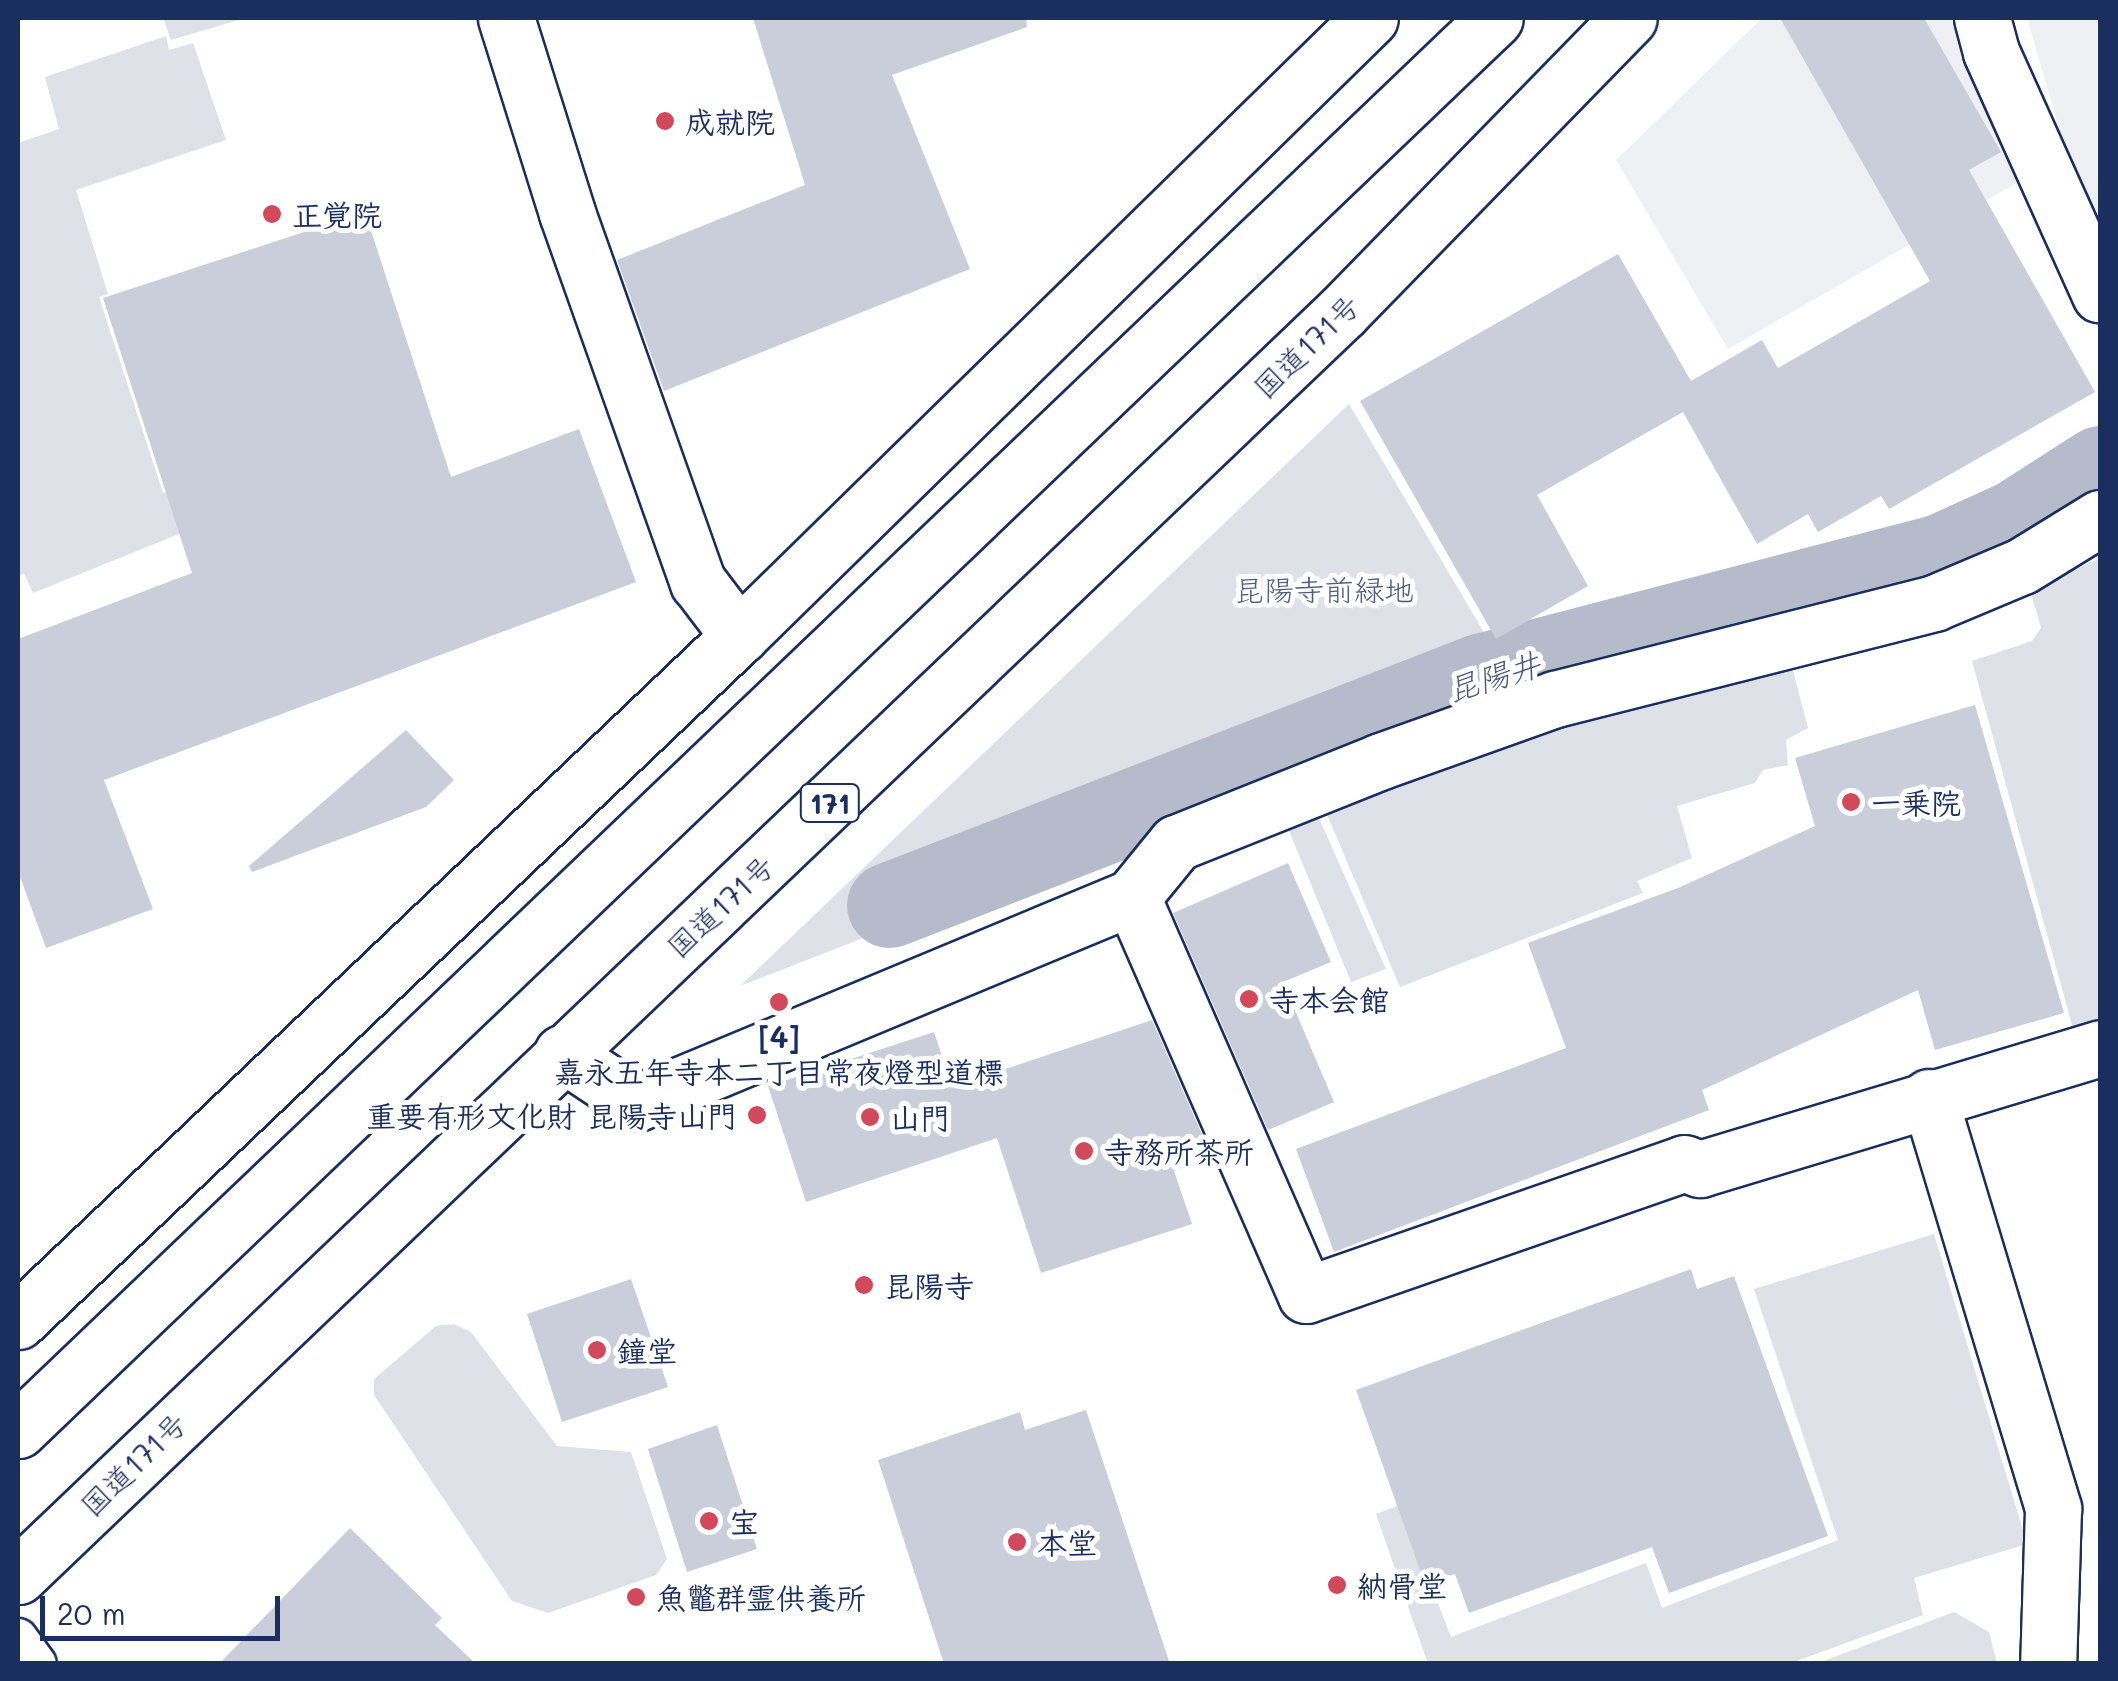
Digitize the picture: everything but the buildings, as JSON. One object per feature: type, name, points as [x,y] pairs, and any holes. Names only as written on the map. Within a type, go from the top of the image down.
[{"type":"main road","points":[[506,18],[567,213],[698,582],[739,636]]},
{"type":"main road","points":[[18,1321],[739,636],[1370,18]]},
{"type":"main road","points":[[18,1430],[1494,18]]},
{"type":"main road","name":"国道171号","points":[[18,1576],[1343,312],[1629,18]]},
{"type":"main road","points":[[1982,18],[1991,52],[2100,295]]},
{"type":"main road","points":[[562,1053],[637,1102],[1132,897],[1176,843],[1381,761],[1555,699],[1934,603],[2022,566],[2100,518]]},
{"type":"main road","points":[[1132,897],[1306,1295],[1684,1163],[1700,1169],[2100,1048]]},
{"type":"main road","points":[[1929,1098],[2052,1510],[2048,1664]]},
{"type":"lane","points":[[18,1638],[37,1664]]},
{"type":"shaded area","points":[[1762,18],[1971,18],[2020,181],[1728,349],[1616,160]]},
{"type":"shaded area","points":[[2027,18],[2100,18],[2100,224],[2067,156]]},
{"type":"green space","points":[[163,18],[246,18],[171,40]]},
{"type":"green space","points":[[166,36],[169,50],[193,43],[226,140],[76,190],[108,294],[99,297],[163,493],[224,473],[236,511],[33,593],[24,574],[18,575],[18,143],[59,129],[45,77]]},
{"type":"green space","name":"昆陽寺前緑地","points":[[1349,404],[1485,634],[1479,655],[890,883],[889,928],[740,986]]},
{"type":"green space","points":[[2100,558],[2100,1029],[2075,1036],[1972,661],[2032,641],[2041,628],[2030,590]]},
{"type":"green space","points":[[1792,667],[1808,728],[1786,740],[1788,765],[1763,770],[1755,783],[1677,806],[1692,858],[1637,881],[1643,893],[1400,987],[1323,805],[1565,724]]},
{"type":"green space","points":[[1315,809],[1386,969],[1351,982],[1285,821]]},
{"type":"green space","points":[[1934,1234],[2027,1544],[1914,1578],[1923,1615],[1791,1663],[1428,1664],[1376,1514],[1400,1505],[1451,1637],[1646,1563],[1662,1608],[1838,1540],[1754,1289]]},
{"type":"green space","points":[[454,1324],[471,1332],[557,1446],[631,1452],[667,1559],[656,1575],[548,1613],[512,1601],[374,1395],[374,1379],[436,1326]]},
{"type":"green space","points":[[1954,1612],[1989,1632],[1997,1663],[1818,1663]]},
{"type":"waterway","name":"昆陽井","points":[[889,905],[1480,676],[1943,555],[2016,522],[2100,468]]},
{"type":"place","name":"成就院","points":[[665,121]]},
{"type":"place","name":"正覚院","points":[[272,214]]},
{"type":"place","name":"一乗院","points":[[1851,802]]},
{"type":"place","name":"寺本会館","points":[[1249,999]]},
{"type":"place","name":"[4] 嘉永五年寺本二丁目常夜燈型道標","points":[[779,1002]]},
{"type":"place","name":"重要有形文化財 昆陽寺山門","points":[[757,1115]]},
{"type":"place","name":"山門","points":[[870,1117]]},
{"type":"place","name":"寺務所茶所","points":[[1084,1151]]},
{"type":"place","name":"昆陽寺","points":[[864,1285]]},
{"type":"place","name":"鐘堂","points":[[597,1350]]},
{"type":"place","name":"宝","points":[[709,1521]]},
{"type":"place","name":"本堂","points":[[1017,1542]]},
{"type":"place","name":"納骨堂","points":[[1337,1585]]},
{"type":"place","name":"魚鼈群霊供養所","points":[[636,1597]]}]
